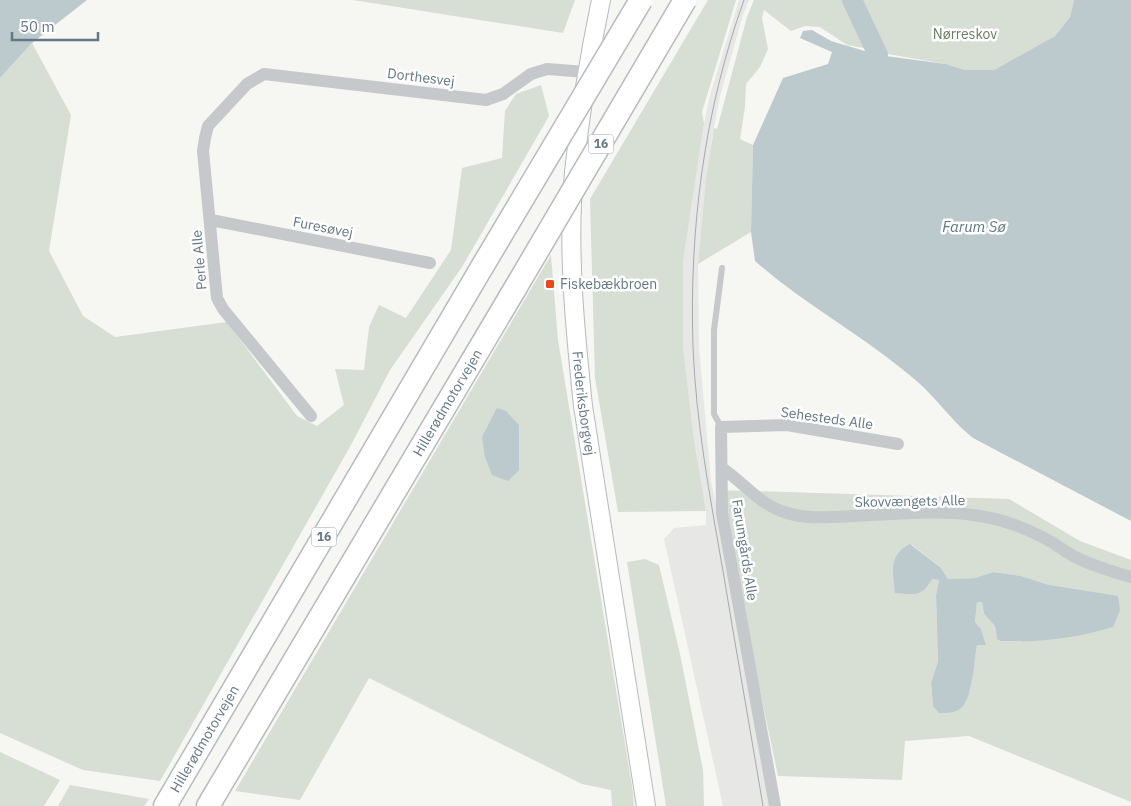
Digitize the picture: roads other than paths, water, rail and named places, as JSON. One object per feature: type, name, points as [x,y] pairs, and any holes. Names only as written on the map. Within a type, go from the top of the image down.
[{"type":"highway","name":"Hillerødmotorvejen","points":[[164,806],[641,0]]},
{"type":"highway","name":"Hillerødmotorvejen","points":[[208,806],[685,0]]},
{"type":"street","name":"Frederiksborgvej","points":[[602,0],[586,72],[574,173],[573,281],[583,406],[646,806]]},
{"type":"street","name":"Dorthesvej","points":[[247,84],[264,74],[486,100],[503,94],[531,74],[547,69],[586,72]]},
{"type":"street","name":"Perle Alle","points":[[247,84],[208,126],[203,151],[217,298],[222,309],[244,333],[311,416]]},
{"type":"street","name":"Furesøvej","points":[[211,220],[430,264]]},
{"type":"street","name":"Sehesteds Alle","points":[[722,427],[786,426],[898,444]]},
{"type":"street","name":"Farumgårds Alle","points":[[722,427],[722,512],[775,806]]},
{"type":"street","name":"Skovvængets Alle","points":[[722,468],[735,476],[754,495],[782,512],[820,518],[896,514],[980,516],[1002,521],[1038,535],[1077,558],[1131,577]]},
{"type":"lane","name":"Farumgårds Alle","points":[[722,268],[714,330],[714,414],[722,427]]},
{"type":"water","points":[[0,0],[87,0],[32,43],[0,78]]},
{"type":"water","name":"Farum Sø","points":[[1074,0],[1131,0],[1131,521],[973,438],[909,375],[866,342],[791,290],[755,261],[751,232],[753,145],[783,78],[828,64],[832,52],[800,38],[803,31],[812,30],[831,41],[878,55],[946,64],[965,70],[994,70],[1055,36],[1070,17]]},
{"type":"water","points":[[497,408],[506,411],[519,425],[519,470],[508,481],[492,475],[485,457],[482,437]]},
{"type":"water","points":[[910,544],[940,567],[948,579],[975,578],[993,572],[1021,576],[1049,585],[1118,596],[1120,610],[1113,627],[1099,631],[1043,640],[1000,641],[997,639],[995,626],[984,614],[982,602],[977,602],[975,622],[981,629],[986,645],[977,645],[971,686],[966,702],[955,712],[939,713],[933,706],[931,683],[938,661],[936,595],[939,580],[932,579],[917,594],[895,593],[893,571],[895,559],[903,548]]},
{"type":"waterway","points":[[852,0],[878,55]]},
{"type":"tram line","points":[[744,0],[730,42],[719,85],[702,171],[694,259],[693,347],[697,404],[704,460],[763,806]]},
{"type":"place","name":"Fiskebækbroen","points":[[550,284]]},
{"type":"park label","name":"Nørreskov","points":[[965,34]]}]
